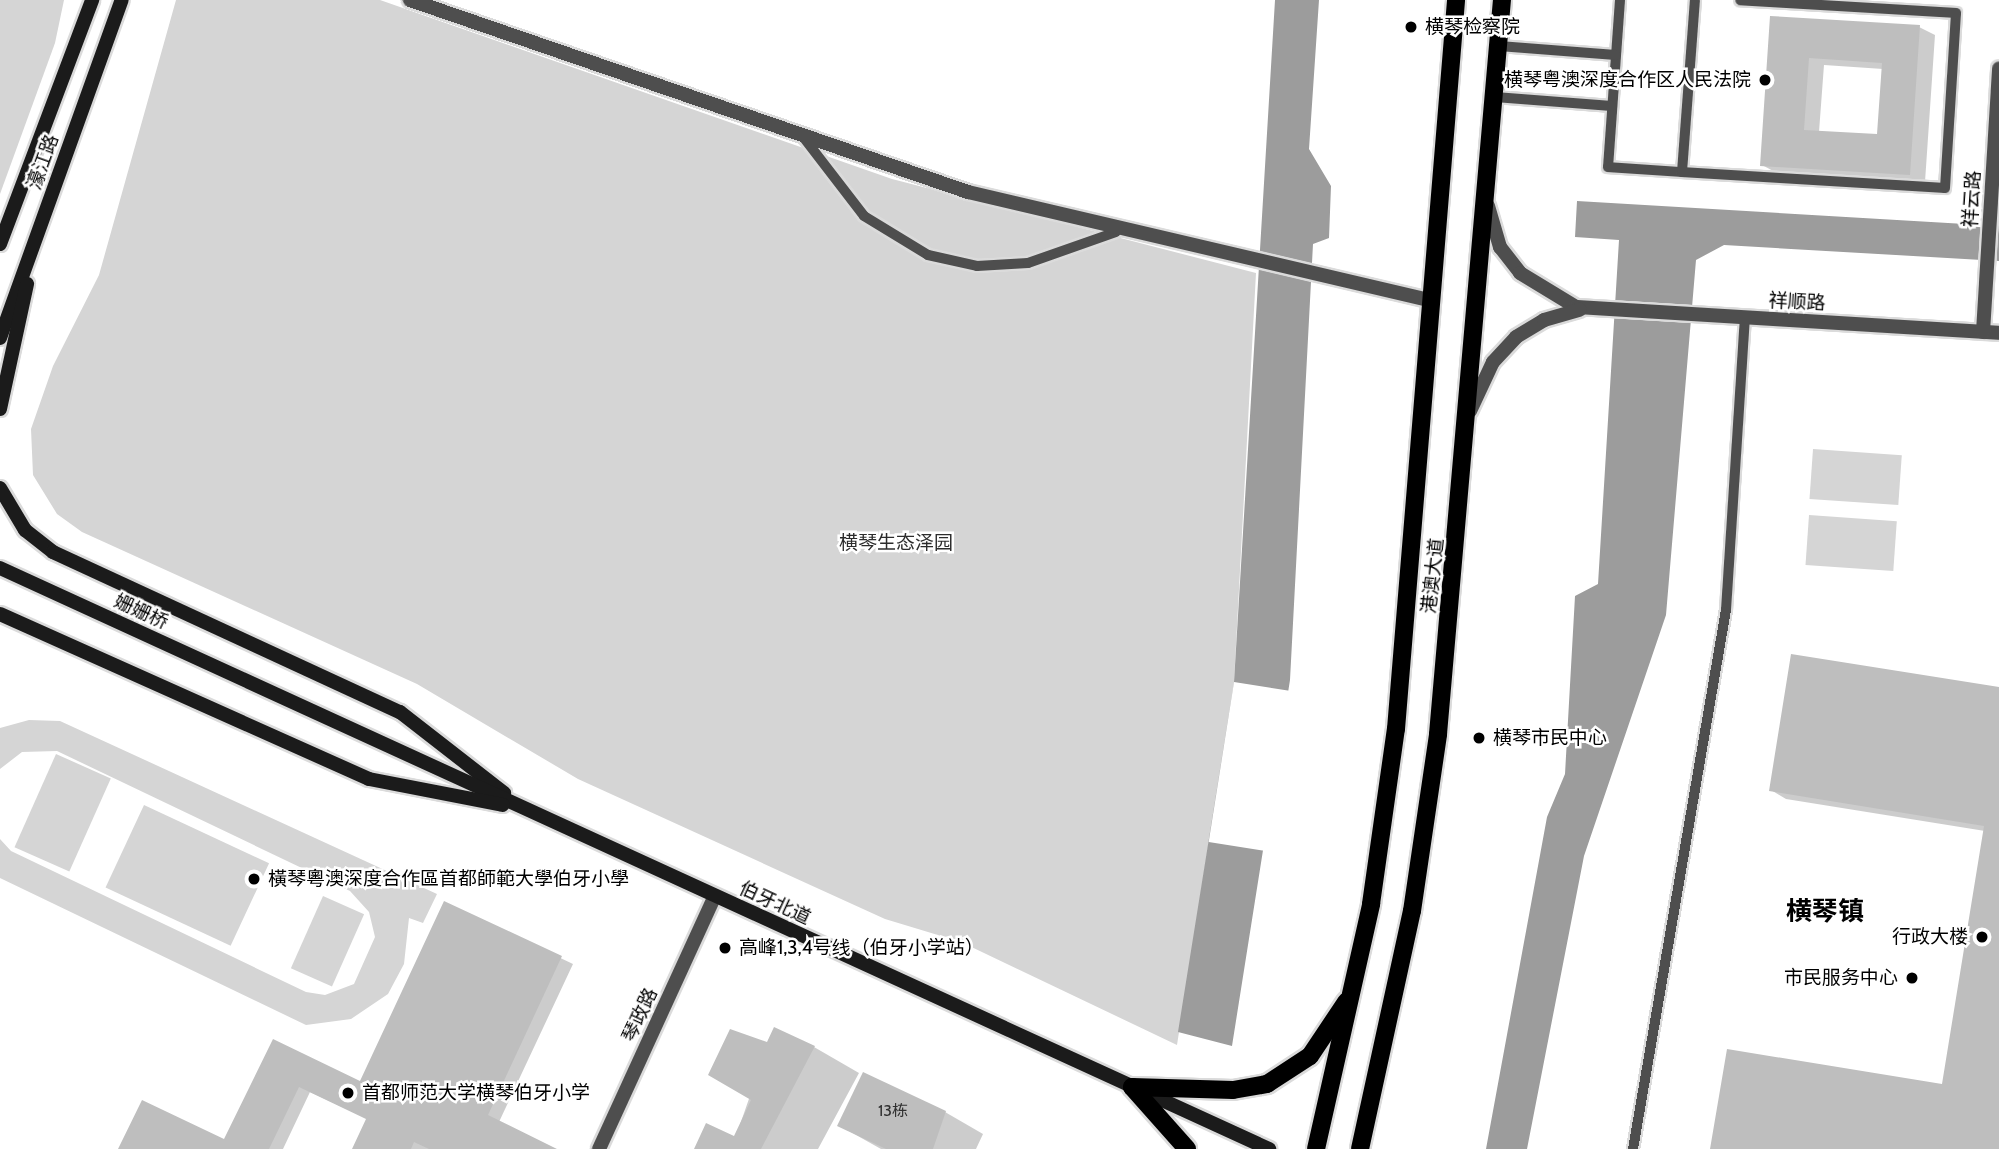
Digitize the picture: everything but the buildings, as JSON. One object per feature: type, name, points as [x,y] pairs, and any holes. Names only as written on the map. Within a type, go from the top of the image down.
[{"type":"main road","name":"濠江路","points":[[0,244],[92,0]]},
{"type":"main road","name":"濠江路","points":[[0,338],[121,0]]},
{"type":"main road","name":"港澳大道","points":[[1316,1149],[1354,988],[1396,729],[1456,0]]},
{"type":"main road","name":"港澳大道","points":[[1360,1149],[1427,822],[1470,411],[1502,0]]},
{"type":"main road","points":[[0,409],[40,226]]},
{"type":"main road","points":[[0,488],[25,530],[53,552],[400,712],[524,809]]},
{"type":"main road","name":"姗姗桥","points":[[0,568],[266,691]]},
{"type":"main road","points":[[0,614],[369,779],[524,809]]},
{"type":"main road","name":"伯牙北道","points":[[266,691],[1269,1149]]},
{"type":"main road","points":[[1132,1087],[1233,1090],[1283,1077],[1321,1043],[1354,988]]},
{"type":"main road","points":[[1132,1087],[1186,1149]]},
{"type":"street","points":[[410,0],[804,138],[1116,232],[1432,301]]},
{"type":"street","name":"祥云路","points":[[1983,332],[1999,68]]},
{"type":"street","name":"祥顺路","points":[[1487,199],[1500,247],[1520,273],[1545,294],[1592,310]]},
{"type":"street","name":"祥顺路","points":[[1470,411],[1493,362],[1516,337],[1560,314],[1592,310],[1999,333]]},
{"type":"street","name":"琴政路","points":[[599,1149],[715,896]]},
{"type":"lane","points":[[1620,0],[1608,167],[1945,188],[1956,13],[1740,0]]},
{"type":"lane","points":[[1682,172],[1695,0]]},
{"type":"lane","points":[[1499,46],[1616,55]]},
{"type":"lane","points":[[1495,97],[1612,106]]},
{"type":"lane","points":[[804,138],[864,216],[928,255],[977,266],[1028,263],[1116,232]]},
{"type":"lane","points":[[1633,1149],[1727,610],[1745,318]]},
{"type":"green space","points":[[0,0],[64,0],[55,43],[0,194]]},
{"type":"green space","name":"横琴生态泽园","points":[[176,0],[380,0],[892,179],[1256,273],[1234,682],[1177,1045],[961,942],[885,919],[578,779],[417,684],[82,532],[57,514],[33,475],[31,429],[53,366],[99,275]]},
{"type":"green space","points":[[1813,449],[1902,455],[1898,505],[1810,499]]},
{"type":"green space","points":[[1809,515],[1897,521],[1893,571],[1806,565]]},
{"type":"green space","points":[[29,720],[60,721],[437,894],[423,923],[409,918],[404,964],[388,994],[351,1019],[306,1025],[0,878],[0,839],[11,851],[306,992],[325,995],[354,984],[375,937],[369,912],[350,891],[57,751],[22,752],[0,769],[0,728]]},
{"type":"green space","points":[[56,754],[111,778],[69,872],[15,847]]},
{"type":"green space","points":[[144,805],[269,863],[231,946],[106,887]]},
{"type":"green space","points":[[323,896],[364,914],[332,986],[291,968]]},
{"type":"shaded area","points":[[1275,0],[1319,0],[1309,149],[1331,186],[1329,238],[1313,244],[1290,680],[1232,1046],[1178,1032],[1234,682]]},
{"type":"shaded area","points":[[1577,201],[1999,226],[1999,261],[1724,245],[1696,260],[1666,615],[1584,856],[1527,1149],[1486,1149],[1547,817],[1565,774],[1575,596],[1598,584],[1619,240],[1575,237]]},
{"type":"pier","points":[[1234,682],[1289,691],[1264,851],[1209,842]]},
{"type":"place","name":"横琴检察院","points":[[1411,27]]},
{"type":"place","name":"横琴粤澳深度合作区人民法院","points":[[1765,80]]},
{"type":"place","name":"横琴市民中心","points":[[1479,738]]},
{"type":"place","name":"橫琴粵澳深度合作區首都師範大學伯牙小學","points":[[254,879]]},
{"type":"place","name":"行政大楼","points":[[1982,937]]},
{"type":"place","name":"高峰1,3,4号线（伯牙小学站）","points":[[725,948]]},
{"type":"place","name":"市民服务中心","points":[[1912,978]]},
{"type":"place","name":"首都师范大学横琴伯牙小学","points":[[348,1093]]},
{"type":"district","name":"横琴镇","points":[[1825,912]]}]
